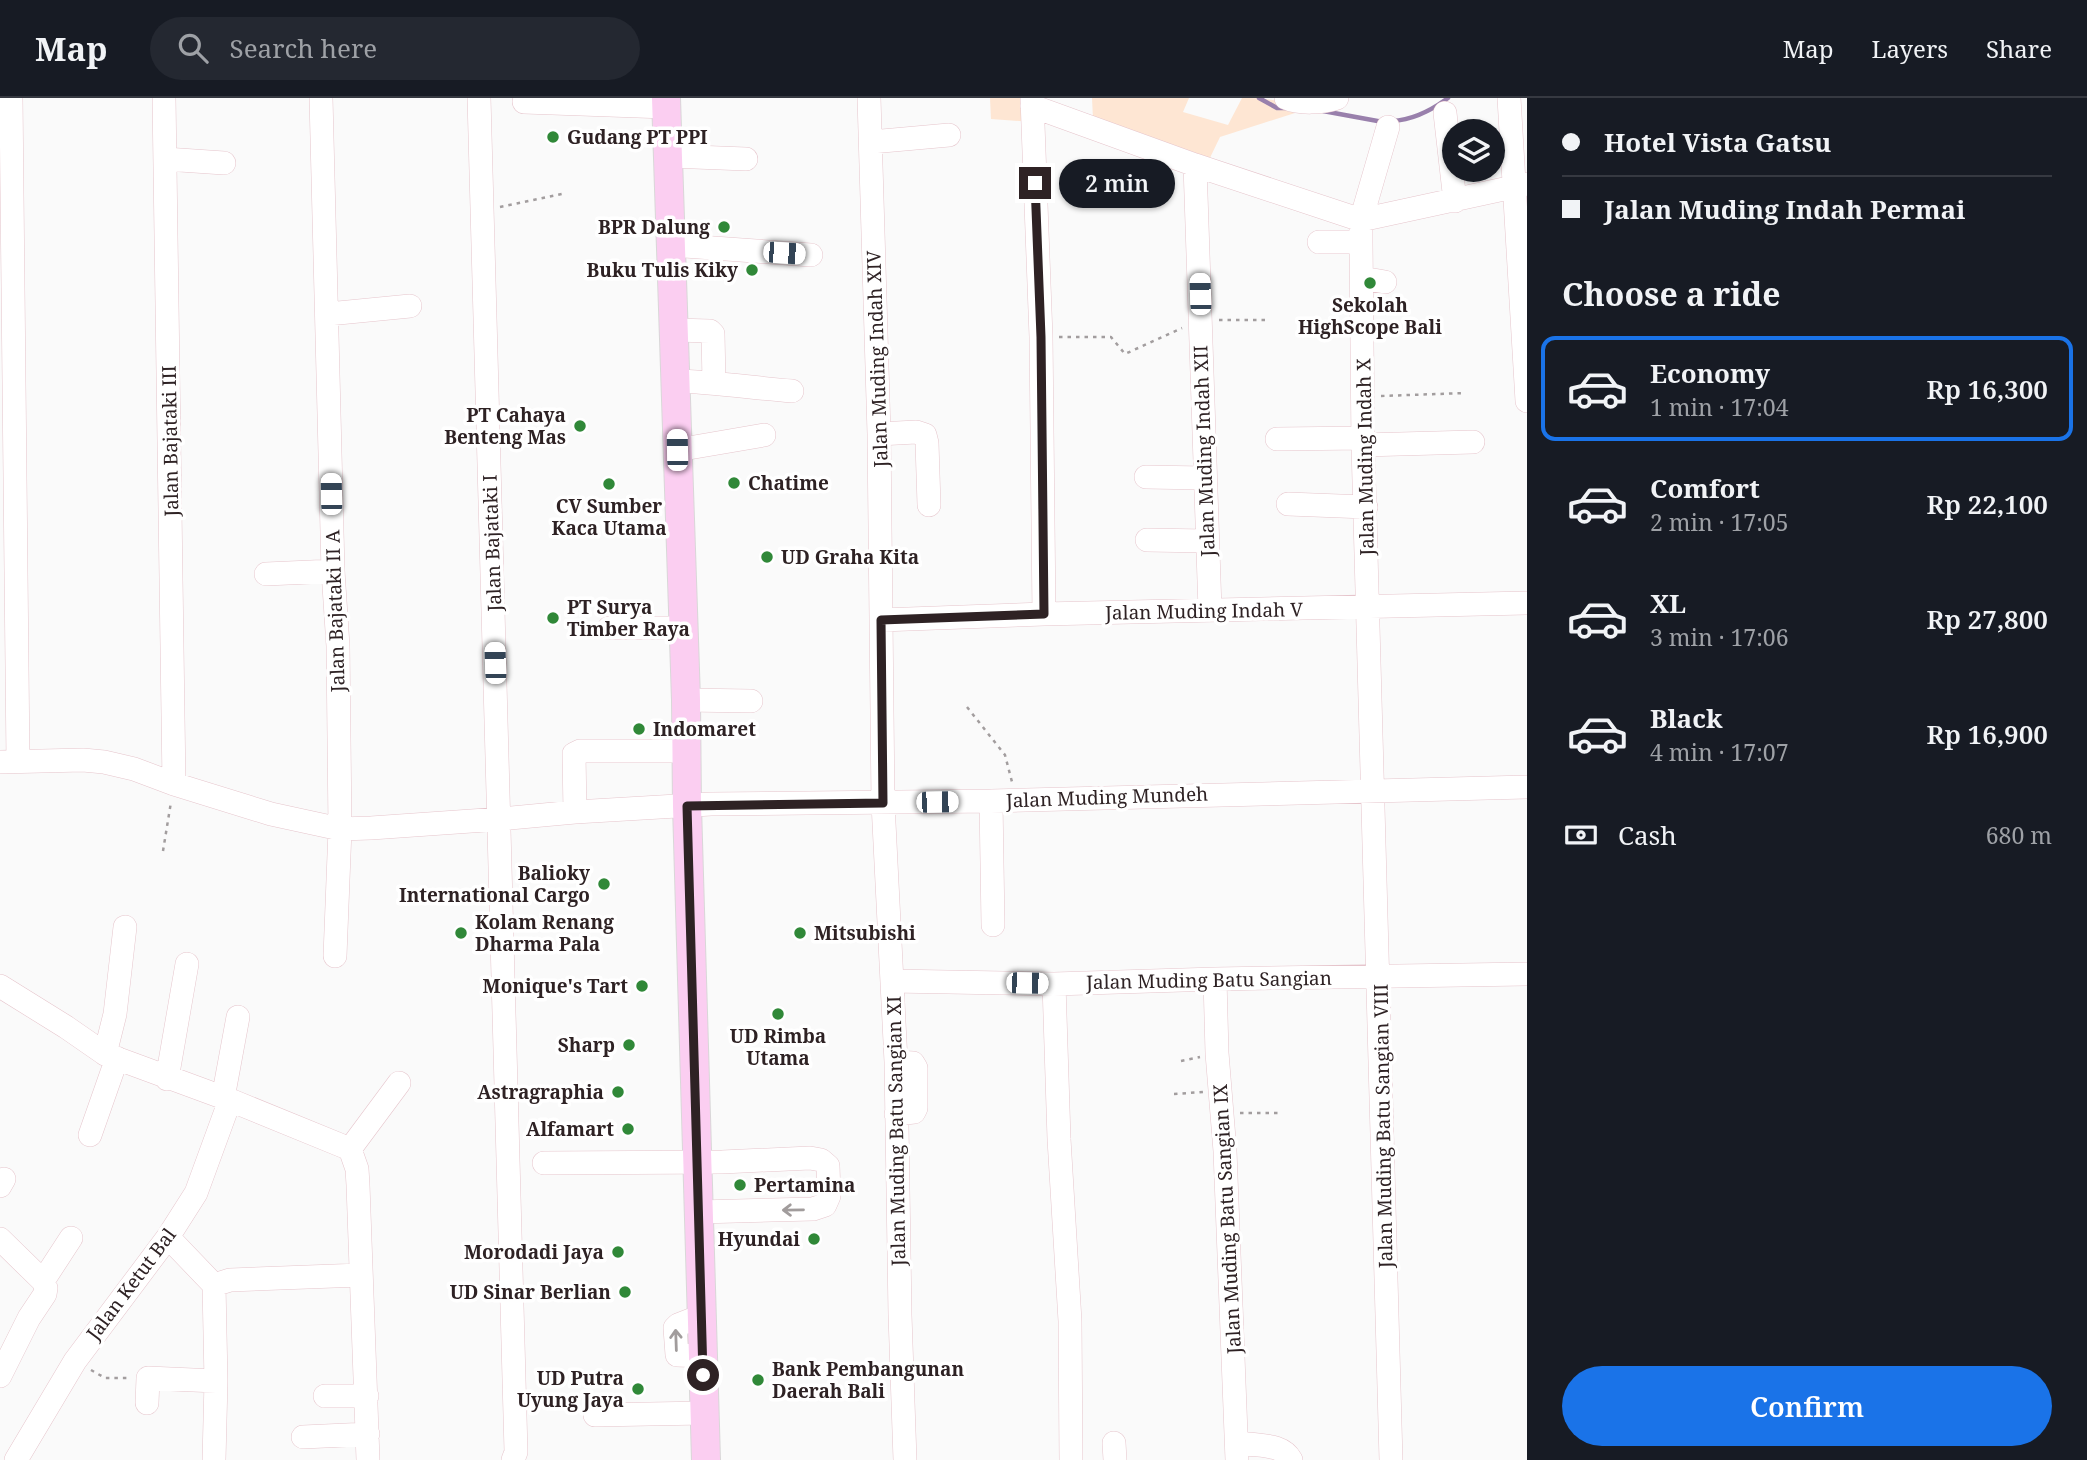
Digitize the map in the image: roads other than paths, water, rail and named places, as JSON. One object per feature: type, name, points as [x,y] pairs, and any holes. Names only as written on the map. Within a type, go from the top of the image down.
[{"type":"main road","points":[[666,103],[684,628],[687,806],[710,1162],[699,1212],[706,1460]]},
{"type":"street","points":[[9,762],[11,98]]},
{"type":"street","name":"Jalan Bajataki III","points":[[164,98],[174,784]]},
{"type":"street","name":"Jalan Bajataki II A","points":[[321,98],[333,571],[338,646],[340,829],[335,956]]},
{"type":"street","name":"Jalan Bajataki I","points":[[479,98],[516,1452],[513,1460]]},
{"type":"street","name":"Jalan Muding Indah XIV","points":[[869,98],[880,434],[883,803]]},
{"type":"street","points":[[1286,98],[1292,101],[1329,101],[1337,98]]},
{"type":"street","points":[[1509,98],[1521,185],[1527,401]]},
{"type":"street","points":[[524,102],[666,103]]},
{"type":"street","points":[[1044,614],[1041,337],[1032,102],[1361,231]]},
{"type":"street","points":[[1445,113],[1455,201]]},
{"type":"street","name":"Jalan Muding Indah X","points":[[1373,791],[1362,396],[1361,231],[1388,127]]},
{"type":"street","points":[[871,142],[949,135]]},
{"type":"street","points":[[669,156],[746,159]]},
{"type":"street","points":[[165,159],[224,163]]},
{"type":"street","name":"Jalan Muding Indah XII","points":[[1195,165],[1210,610]]},
{"type":"street","points":[[1319,242],[1455,201],[1521,185]]},
{"type":"street","points":[[671,245],[811,255]]},
{"type":"street","points":[[1362,278],[1385,282]]},
{"type":"street","points":[[328,314],[410,306]]},
{"type":"street","points":[[675,330],[710,331],[713,334],[714,382]]},
{"type":"street","points":[[676,381],[714,382],[792,391]]},
{"type":"street","points":[[880,434],[916,432],[925,435],[929,505]]},
{"type":"street","points":[[677,450],[764,435]]},
{"type":"street","points":[[1277,439],[1473,442]]},
{"type":"street","points":[[1146,477],[1205,478]]},
{"type":"street","points":[[1288,504],[1366,507]]},
{"type":"street","points":[[1147,540],[1206,541]]},
{"type":"street","points":[[267,574],[333,571]]},
{"type":"street","name":"Jalan Muding Indah V","points":[[881,620],[1527,603]]},
{"type":"street","points":[[609,628],[684,628]]},
{"type":"street","points":[[686,700],[751,701]]},
{"type":"street","points":[[575,812],[574,754],[580,751],[685,751]]},
{"type":"street","name":"Jalan Muding Mundeh","points":[[9,762],[104,762],[134,769],[271,814],[340,829],[687,806],[1527,787]]},
{"type":"street","name":"Jalan Muding Batu Sangian VIII","points":[[1373,791],[1391,1460]]},
{"type":"street","points":[[991,801],[993,925]]},
{"type":"street","name":"Jalan Muding Batu Sangian XI","points":[[883,803],[896,1062],[905,1460]]},
{"type":"street","points":[[90,1135],[111,1056],[125,927]]},
{"type":"street","points":[[167,1079],[187,964]]},
{"type":"street","name":"Jalan Muding Batu Sangian","points":[[892,981],[1054,984],[1527,974]]},
{"type":"street","name":"Jalan Muding Batu Sangian IX","points":[[1215,979],[1242,1452]]},
{"type":"street","points":[[1054,984],[1059,1139],[1070,1321],[1071,1460]]},
{"type":"street","points":[[0,986],[111,1056],[350,1149],[357,1169],[368,1460]]},
{"type":"street","name":"Jalan Ketut Bal","points":[[16,1460],[75,1361],[168,1237],[196,1193],[227,1099],[238,1017]]},
{"type":"street","points":[[350,1149],[399,1083]]},
{"type":"street","points":[[544,1163],[710,1162],[810,1158],[821,1160],[828,1166],[829,1196],[825,1205],[813,1209],[699,1212]]},
{"type":"street","points":[[168,1237],[214,1285],[214,1460]]},
{"type":"street","points":[[43,1281],[71,1238]]},
{"type":"street","points":[[0,1239],[43,1281],[46,1288],[0,1376]]},
{"type":"street","points":[[214,1285],[230,1280],[361,1275]]},
{"type":"street","points":[[148,1403],[148,1378],[216,1381]]},
{"type":"street","points":[[324,1396],[367,1396]]},
{"type":"street","points":[[595,1415],[704,1413]]},
{"type":"street","points":[[303,1437],[368,1434]]},
{"type":"street","points":[[1242,1452],[1276,1447],[1285,1452],[1291,1460]]},
{"type":"waterway","points":[[1259,98],[1277,108],[1287,108]]},
{"type":"waterway","points":[[1392,121],[1422,114],[1448,98]]},
{"type":"waterway","points":[[1323,111],[1383,122]]},
{"type":"place","name":"Gudang PT PPI","points":[[553,137]]},
{"type":"place","name":"BPR Dalung","points":[[724,227]]},
{"type":"place","name":"Buku Tulis Kiky","points":[[752,270]]},
{"type":"place","name":"Sekolah HighScope Bali","points":[[1370,283]]},
{"type":"place","name":"PT Cahaya Benteng Mas","points":[[580,426]]},
{"type":"place","name":"Chatime","points":[[734,483]]},
{"type":"place","name":"CV Sumber Kaca Utama","points":[[609,484]]},
{"type":"place","name":"UD Graha Kita","points":[[767,557]]},
{"type":"place","name":"PT Surya Timber Raya","points":[[553,618]]},
{"type":"place","name":"Indomaret","points":[[639,729]]},
{"type":"place","name":"Balioky International Cargo","points":[[604,884]]},
{"type":"place","name":"Kolam Renang Dharma Pala","points":[[461,933]]},
{"type":"place","name":"Mitsubishi","points":[[800,933]]},
{"type":"place","name":"Monique's Tart","points":[[642,986]]},
{"type":"place","name":"UD Rimba Utama","points":[[778,1014]]},
{"type":"place","name":"Sharp","points":[[629,1045]]},
{"type":"place","name":"Astragraphia","points":[[618,1092]]},
{"type":"place","name":"Alfamart","points":[[628,1129]]},
{"type":"place","name":"Pertamina","points":[[740,1185]]},
{"type":"place","name":"Hyundai","points":[[814,1239]]},
{"type":"place","name":"Morodadi Jaya","points":[[618,1252]]},
{"type":"place","name":"UD Sinar Berlian","points":[[625,1292]]},
{"type":"place","name":"Bank Pembangunan Daerah Bali","points":[[758,1380]]},
{"type":"place","name":"UD Putra Uyung Jaya","points":[[638,1389]]}]
